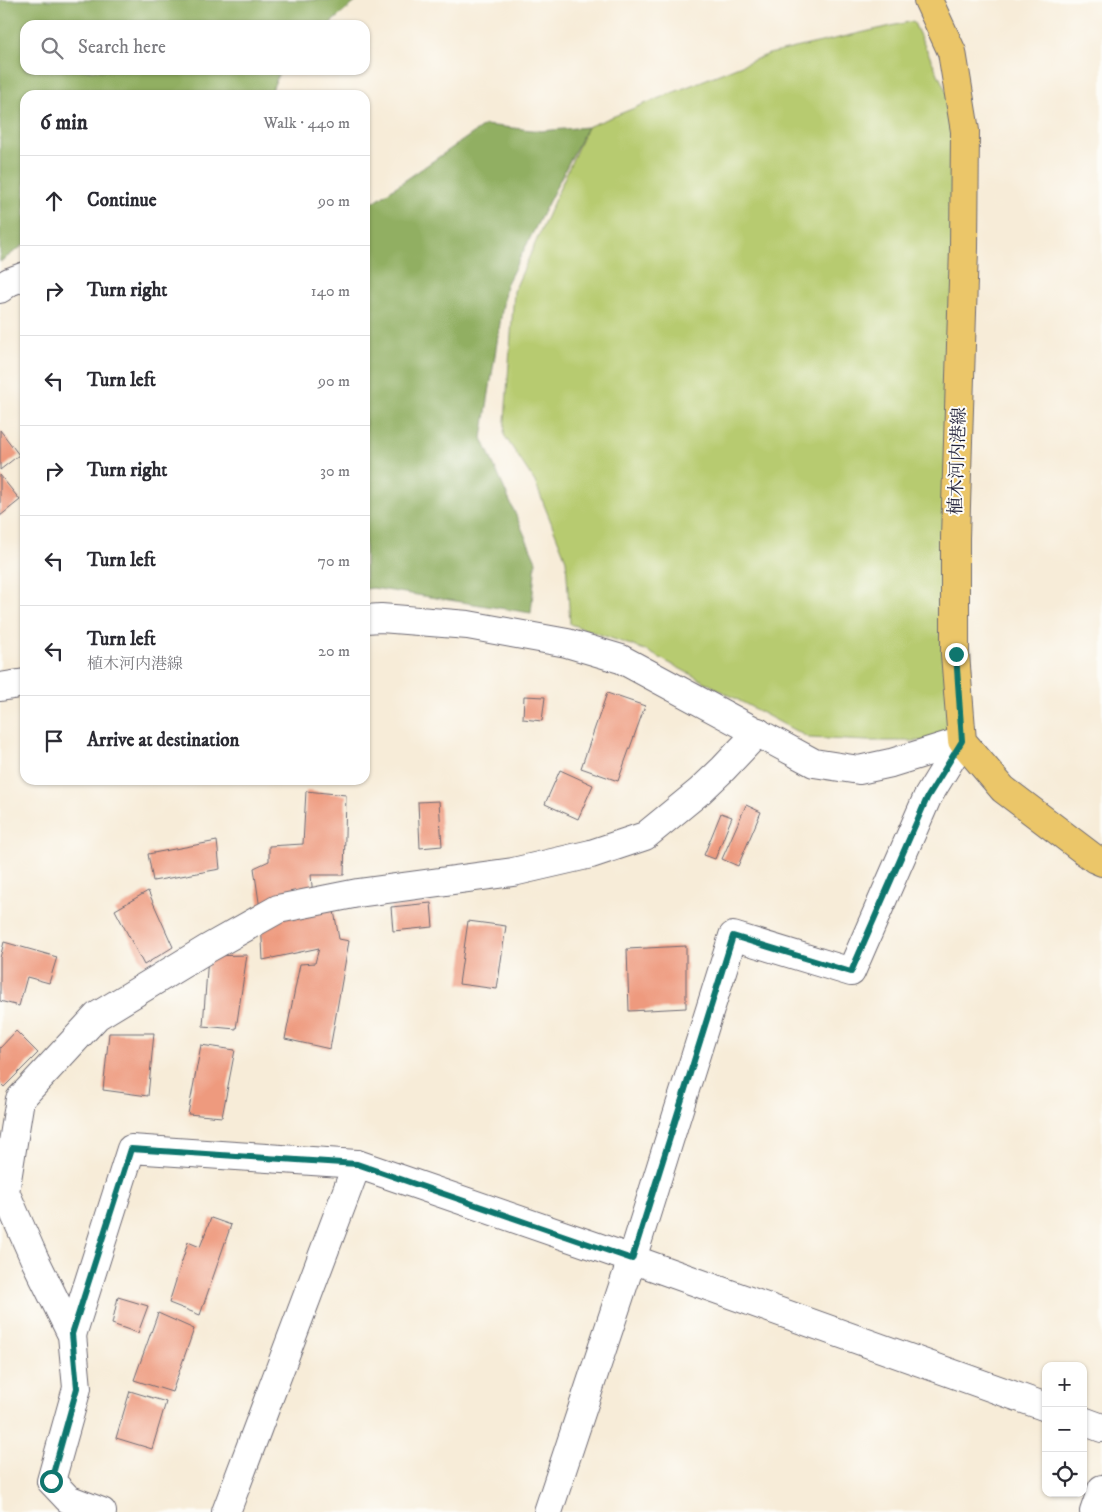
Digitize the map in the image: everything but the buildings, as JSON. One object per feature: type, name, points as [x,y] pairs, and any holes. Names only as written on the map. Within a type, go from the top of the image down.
[{"type":"main road","name":"植木河内港線","points":[[928,0],[952,52],[965,131],[964,248],[955,538],[956,654],[962,741]]},
{"type":"main road","points":[[962,741],[1003,789],[1095,859],[1102,862]]},
{"type":"street","points":[[0,289],[9,282],[20,278]]},
{"type":"street","points":[[370,619],[468,625],[566,643],[621,659],[814,763],[859,770],[891,763],[962,741]]},
{"type":"street","points":[[0,687],[20,684]]},
{"type":"street","points":[[102,1512],[68,1499],[51,1481],[77,1388],[72,1334],[2,1191],[20,1099],[97,1016],[278,909],[358,893],[513,872],[591,854],[645,836],[706,785],[758,732]]},
{"type":"street","points":[[548,1512],[632,1259],[733,936],[851,972],[927,798],[962,741]]},
{"type":"street","points":[[72,1334],[131,1149],[357,1164],[632,1259],[1043,1407]]},
{"type":"street","points":[[226,1512],[357,1164]]},
{"type":"street","points":[[1087,1422],[1102,1428]]},
{"type":"street","points":[[1094,1512],[1102,1489]]},
{"type":"green space","points":[[0,0],[358,0],[334,20],[20,20],[20,75],[278,75],[272,90],[20,90],[20,248],[0,262]]},
{"type":"green space","points":[[913,21],[965,131],[962,741],[867,741],[809,738],[645,650],[570,624],[566,560],[535,482],[504,435],[514,291],[587,127],[769,54]]},
{"type":"green space","points":[[485,125],[541,131],[587,127],[506,285],[482,438],[536,561],[531,613],[370,588],[370,205]]},
{"type":"route","points":[[51,1481],[77,1388],[72,1334],[131,1149],[357,1164],[632,1259],[733,936],[851,972],[927,798],[962,741],[956,654]]}]
